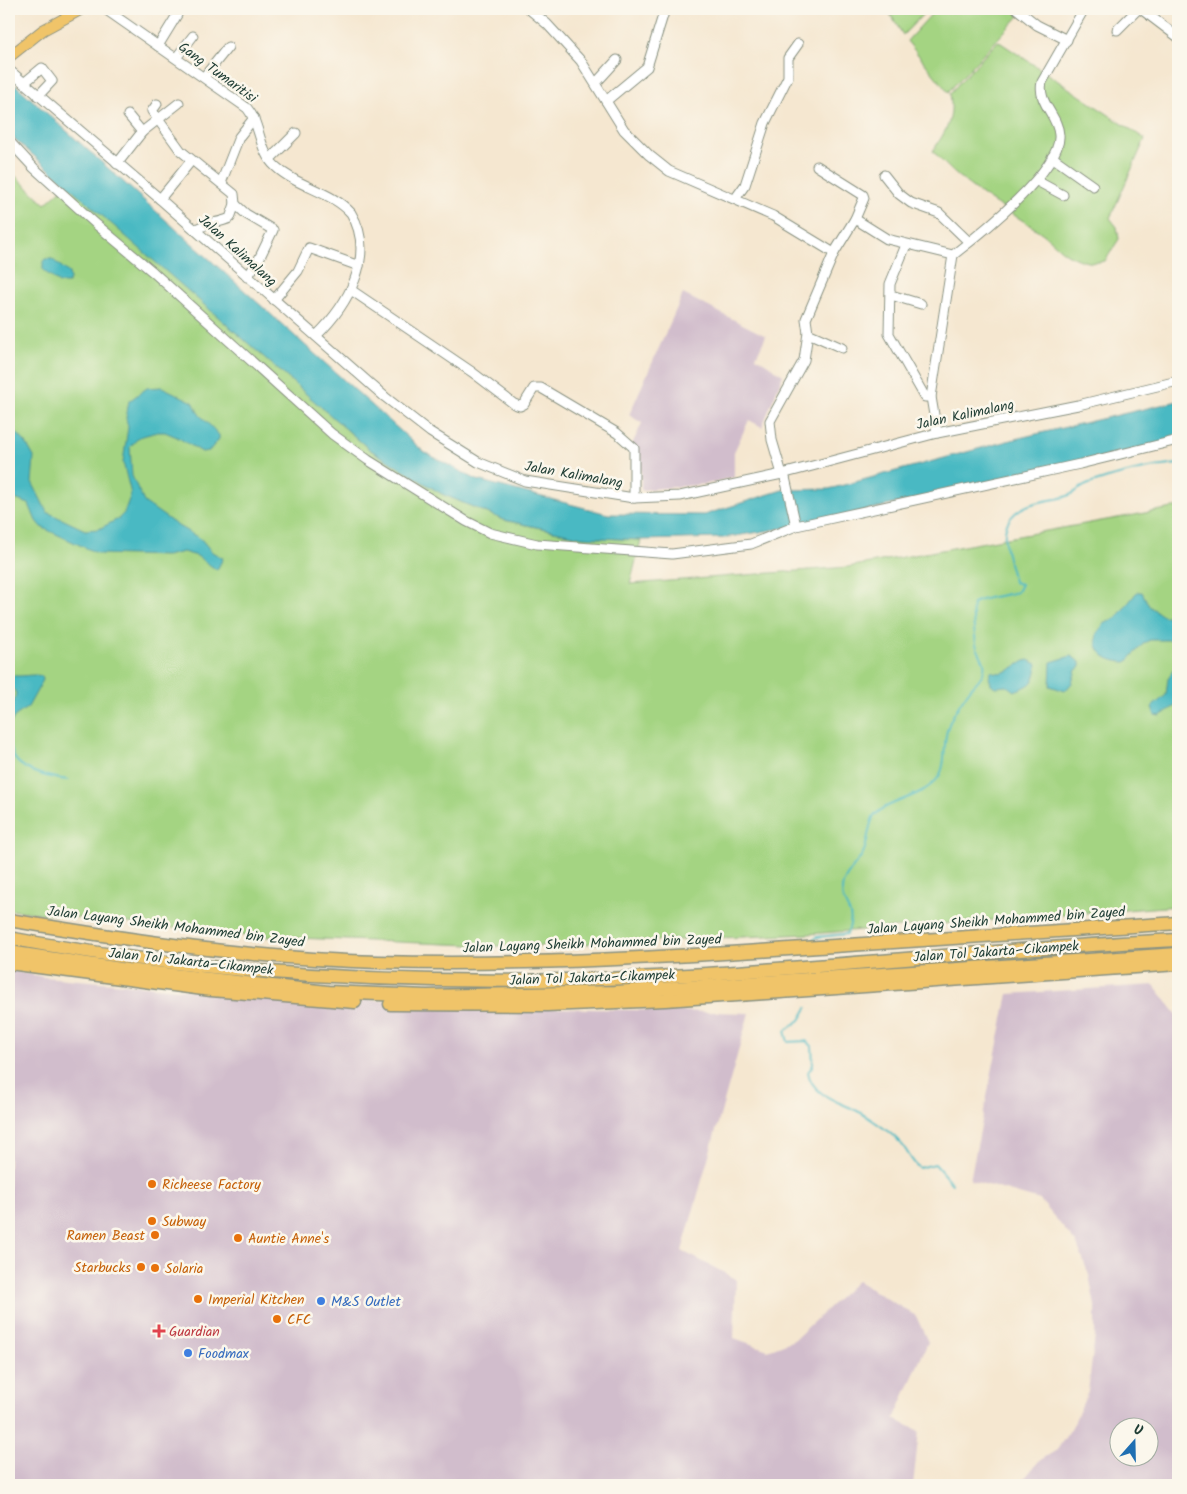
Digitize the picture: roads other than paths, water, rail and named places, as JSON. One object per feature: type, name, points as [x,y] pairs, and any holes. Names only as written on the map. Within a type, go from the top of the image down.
[{"type":"highway","name":"Jalan Layang Sheikh Mohammed bin Zayed","points":[[9,920],[91,934],[237,951],[376,962],[522,962],[661,958],[1178,923]]},
{"type":"highway","name":"Jalan Tol Jakarta–Cikampek","points":[[9,938],[200,965],[306,976],[418,980],[660,976],[1178,940]]},
{"type":"highway","name":"Jalan Tol Jakarta–Cikampek","points":[[9,952],[145,972],[328,992],[427,996],[615,992],[1178,954]]},
{"type":"highway","points":[[9,963],[211,990],[312,1000],[430,1005],[664,1000],[1178,964]]},
{"type":"main road","points":[[9,57],[43,30],[81,9]]},
{"type":"street","name":"Gang Tumaritisi","points":[[105,9],[247,108],[254,118],[260,140],[270,159],[281,171],[325,195],[351,213],[360,245],[360,266],[351,290],[336,314],[316,336]]},
{"type":"street","points":[[529,9],[553,30],[581,61],[624,130],[649,155],[669,171],[773,216],[834,253]]},
{"type":"street","points":[[606,101],[648,67],[665,9]]},
{"type":"street","points":[[1017,9],[1037,24],[1067,40]]},
{"type":"street","points":[[937,433],[931,397],[953,255],[1037,181],[1052,157],[1060,134],[1040,91],[1042,82],[1084,9]]},
{"type":"street","points":[[1117,30],[1139,9],[1178,37]]},
{"type":"street","points":[[158,46],[177,15]]},
{"type":"street","points":[[176,58],[193,36]]},
{"type":"street","points":[[735,199],[745,185],[765,123],[788,77],[788,58],[798,44]]},
{"type":"street","points":[[204,77],[228,47]]},
{"type":"street","points":[[596,83],[617,60]]},
{"type":"street","points":[[24,83],[42,68],[52,81],[38,96]]},
{"type":"street","name":"Jalan Kalimalang","points":[[9,70],[415,421],[478,462],[507,475],[544,485],[634,498],[680,496],[784,476],[937,433],[1078,405],[1178,381]]},
{"type":"street","points":[[117,164],[142,132],[179,103]]},
{"type":"street","points":[[157,104],[152,110],[156,121],[169,138],[191,161],[234,194],[235,204],[230,218],[218,223],[203,224],[195,230]]},
{"type":"street","points":[[128,115],[142,132]]},
{"type":"street","points":[[221,183],[239,137],[254,118]]},
{"type":"street","points":[[270,159],[296,133]]},
{"type":"street","points":[[9,140],[34,168],[153,272],[332,434],[368,460],[466,521],[490,532],[537,544],[672,554],[751,544],[795,523],[1080,464],[1178,440]]},
{"type":"street","points":[[1052,157],[1093,186]]},
{"type":"street","points":[[160,199],[191,161]]},
{"type":"street","points":[[795,523],[769,424],[804,360],[808,333],[806,319],[834,253],[855,219],[864,198],[863,194],[817,166]]},
{"type":"street","points":[[884,175],[899,194],[911,203],[939,213],[969,242]]},
{"type":"street","points":[[1037,181],[1064,195]]},
{"type":"street","points":[[235,204],[246,214],[273,230],[257,263],[247,277]]},
{"type":"street","points":[[855,219],[887,239],[953,255]]},
{"type":"street","points":[[906,245],[890,284],[889,334],[925,397],[931,397]]},
{"type":"street","points":[[274,300],[298,271],[309,248],[360,266]]},
{"type":"street","points":[[351,290],[472,372],[514,404],[520,406],[524,404],[534,388],[541,388],[617,433],[634,448],[634,498]]},
{"type":"street","points":[[891,295],[920,304]]},
{"type":"street","points":[[808,333],[842,348]]},
{"type":"water","points":[[9,79],[424,452],[477,480],[608,514],[704,515],[782,490],[829,489],[1015,439],[1178,401],[1178,441],[796,526],[723,538],[641,540],[582,537],[504,520],[442,494],[369,449],[10,135]]},
{"type":"water","points":[[45,259],[52,259],[69,273],[70,280],[68,283],[59,283],[43,270],[43,261]]},
{"type":"water","points":[[162,387],[193,402],[199,414],[219,435],[219,439],[209,451],[202,452],[165,432],[157,432],[139,437],[130,447],[132,476],[144,502],[178,526],[201,539],[212,552],[223,558],[217,570],[197,556],[183,552],[166,556],[99,554],[41,527],[36,521],[29,504],[9,497],[9,429],[16,432],[26,443],[34,457],[32,482],[47,512],[85,530],[99,529],[118,519],[124,513],[131,494],[123,462],[128,427],[126,418],[129,401],[147,388]]},
{"type":"water","points":[[1137,592],[1142,592],[1149,606],[1163,616],[1173,616],[1178,619],[1177,635],[1171,640],[1150,640],[1144,643],[1127,662],[1120,662],[1109,658],[1100,651],[1096,640],[1097,633],[1104,624],[1117,617]]},
{"type":"water","points":[[1071,656],[1080,662],[1080,667],[1076,670],[1072,683],[1065,691],[1050,686],[1051,662]]},
{"type":"water","points":[[1028,660],[1037,664],[1034,679],[1029,685],[1014,691],[1007,686],[995,687],[991,684],[989,677],[991,671],[1001,673]]},
{"type":"water","points":[[1174,669],[1178,670],[1178,704],[1160,716],[1155,715],[1152,707],[1166,695],[1168,678]]},
{"type":"water","points":[[9,675],[38,675],[42,676],[43,680],[28,707],[14,717],[11,723],[9,722],[10,713],[16,693],[9,682]]},
{"type":"waterway","points":[[812,941],[817,937],[847,934],[851,920],[843,898],[843,885],[847,875],[864,851],[873,818],[878,812],[893,803],[912,796],[930,786],[937,779],[943,768],[946,733],[950,722],[961,702],[981,677],[984,669],[984,662],[976,644],[973,603],[1017,592],[1021,584],[1014,582],[1005,544],[1006,529],[1013,515],[1026,506],[1065,497],[1086,485],[1100,480],[1144,469],[1178,464]]},
{"type":"waterway","points":[[9,737],[13,755],[21,765],[40,774],[68,780]]},
{"type":"waterway","points":[[807,1008],[800,1020],[785,1031],[788,1042],[806,1041],[812,1046],[813,1065],[808,1072],[815,1087],[829,1098],[861,1113],[889,1132],[899,1141],[919,1168],[935,1164],[952,1184]]},
{"type":"place","name":"Richeese Factory","points":[[152,1184]]},
{"type":"place","name":"Subway","points":[[152,1221]]},
{"type":"place","name":"Ramen Beast","points":[[155,1235]]},
{"type":"place","name":"Auntie Anne's","points":[[238,1238]]},
{"type":"place","name":"Starbucks","points":[[141,1267]]},
{"type":"place","name":"Solaria","points":[[155,1268]]},
{"type":"place","name":"Imperial Kitchen","points":[[198,1299]]},
{"type":"place","name":"M&S Outlet","points":[[321,1301]]},
{"type":"place","name":"CFC","points":[[277,1319]]},
{"type":"place","name":"Guardian","points":[[159,1331]]},
{"type":"place","name":"Foodmax","points":[[188,1353]]}]
